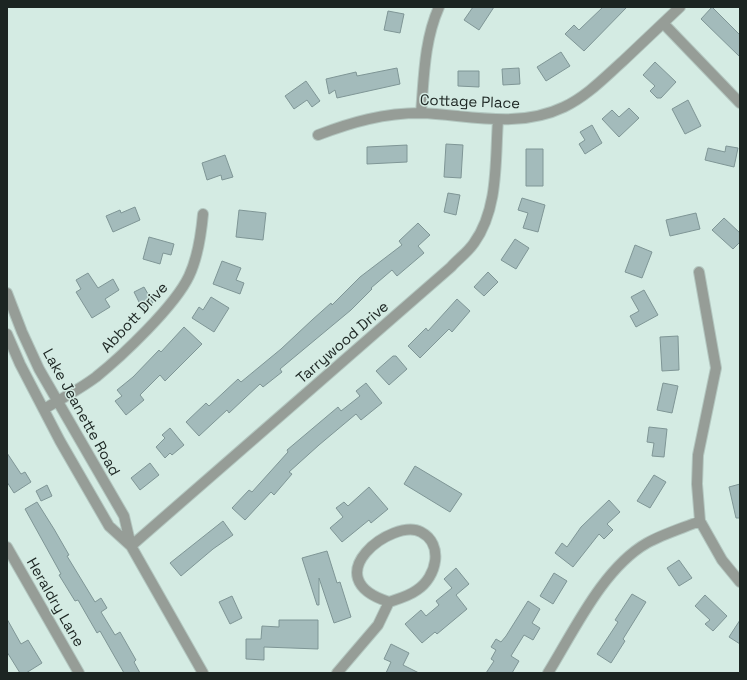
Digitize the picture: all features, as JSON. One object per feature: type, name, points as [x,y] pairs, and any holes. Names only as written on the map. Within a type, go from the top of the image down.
[{"type":"street","points":[[421,113],[427,44],[439,7]]},
{"type":"street","name":"Cottage Place","points":[[318,135],[368,118],[392,114],[421,113],[498,120],[524,119],[562,108],[591,91],[680,7]]},
{"type":"street","points":[[663,23],[740,103]]},
{"type":"street","name":"Tarrywood Drive","points":[[131,546],[451,267],[474,243],[487,218],[493,189],[498,120]]},
{"type":"street","name":"Abbott Drive","points":[[44,410],[96,377],[156,320],[175,298],[188,277],[197,256],[201,241],[203,214]]},
{"type":"street","points":[[699,272],[716,368],[698,455],[697,484],[700,521],[722,560],[740,582]]},
{"type":"street","name":"Lake Jeanette Road","points":[[7,292],[22,332],[38,368],[124,516],[131,546],[203,673]]},
{"type":"street","name":"Lake Jeanette Road","points":[[7,334],[20,364],[60,441],[109,526],[131,546]]},
{"type":"street","points":[[548,673],[602,584],[619,564],[646,544],[700,521]]},
{"type":"street","points":[[337,673],[378,625],[389,602],[418,590],[435,566],[436,555],[434,543],[418,530],[411,529],[396,532],[378,541],[365,552],[358,564],[358,576],[362,588],[373,597],[389,602]]},
{"type":"street","name":"Heraldry Lane","points":[[7,547],[79,673]]},
{"type":"building","points":[[473,7],[494,7],[479,30],[464,20]]},
{"type":"building","points":[[603,7],[627,7],[584,51],[565,34],[574,25],[579,30]]},
{"type":"building","points":[[712,7],[740,35],[740,57],[701,19]]},
{"type":"building","points":[[388,11],[404,14],[400,33],[384,30]]},
{"type":"building","points":[[561,52],[570,66],[546,81],[537,67]]},
{"type":"building","points":[[655,62],[676,82],[661,98],[657,98],[650,91],[655,86],[643,75]]},
{"type":"building","points":[[397,68],[400,84],[337,98],[335,90],[329,94],[326,79],[356,72],[357,76]]},
{"type":"building","points":[[519,68],[520,84],[503,85],[502,69]]},
{"type":"building","points":[[458,71],[479,71],[479,87],[458,86]]},
{"type":"building","points":[[306,81],[320,101],[312,107],[307,100],[294,109],[285,96]]},
{"type":"building","points":[[688,100],[701,126],[685,134],[672,109]]},
{"type":"building","points":[[629,108],[639,118],[619,137],[602,119],[612,110],[619,117]]},
{"type":"building","points":[[592,125],[602,143],[585,154],[579,144],[585,140],[580,132]]},
{"type":"building","points":[[446,144],[463,145],[461,178],[444,177]]},
{"type":"building","points":[[407,145],[407,162],[367,164],[367,147]]},
{"type":"building","points":[[726,146],[738,148],[734,167],[705,160],[708,148],[725,152]]},
{"type":"building","points":[[526,149],[543,149],[543,186],[526,186]]},
{"type":"building","points":[[225,155],[233,177],[222,180],[221,175],[207,180],[202,163]]},
{"type":"building","points":[[448,193],[460,195],[456,215],[444,212]]},
{"type":"building","points":[[522,198],[545,205],[538,232],[523,228],[528,213],[518,210]]},
{"type":"building","points":[[135,207],[140,220],[113,232],[106,216],[120,210],[121,213]]},
{"type":"building","points":[[239,210],[266,213],[263,240],[236,237]]},
{"type":"building","points":[[696,213],[700,229],[670,236],[666,220]]},
{"type":"building","points":[[724,218],[740,233],[740,242],[733,249],[712,230]]},
{"type":"building","points":[[418,223],[430,235],[418,246],[424,253],[397,276],[392,270],[371,288],[372,289],[351,310],[280,369],[282,372],[263,387],[260,384],[229,413],[227,410],[199,436],[186,422],[206,403],[209,406],[238,379],[241,382],[281,349],[331,303],[332,305],[360,277],[402,245],[399,241]]},
{"type":"building","points":[[149,237],[174,244],[171,255],[163,253],[160,264],[143,259]]},
{"type":"building","points":[[515,239],[529,248],[516,269],[501,260]]},
{"type":"building","points":[[635,245],[652,252],[642,278],[625,272]]},
{"type":"building","points":[[222,261],[241,268],[236,280],[244,283],[240,294],[213,284]]},
{"type":"building","points":[[488,272],[498,282],[484,296],[474,287]]},
{"type":"building","points":[[88,273],[98,288],[113,279],[119,290],[105,299],[110,307],[92,318],[76,292],[81,289],[76,280]]},
{"type":"building","points":[[144,287],[153,303],[142,308],[134,292]]},
{"type":"building","points":[[644,290],[658,315],[636,327],[630,316],[639,311],[631,297]]},
{"type":"building","points":[[211,297],[229,308],[214,332],[192,318],[199,307],[203,310]]},
{"type":"building","points":[[457,299],[470,311],[452,332],[449,329],[420,358],[408,346],[426,328],[428,331]]},
{"type":"building","points":[[184,327],[202,344],[165,381],[160,375],[140,395],[144,400],[126,415],[115,401],[122,396],[117,390],[133,377],[159,350],[161,352]]},
{"type":"building","points":[[678,336],[679,370],[662,371],[660,337]]},
{"type":"building","points":[[393,356],[396,356],[407,369],[389,385],[376,371]]},
{"type":"building","points":[[366,383],[382,403],[361,420],[356,414],[319,445],[289,472],[292,474],[274,495],[271,492],[245,520],[232,508],[249,490],[252,492],[288,452],[287,450],[338,407],[341,411],[360,396],[356,391]]},
{"type":"building","points":[[663,383],[678,386],[672,413],[657,410]]},
{"type":"building","points":[[649,427],[667,429],[664,457],[652,456],[654,443],[647,442]]},
{"type":"building","points":[[170,428],[184,445],[172,455],[170,453],[165,458],[156,447],[165,438],[162,435]]},
{"type":"building","points":[[7,453],[21,474],[25,472],[31,482],[14,493],[7,482]]},
{"type":"building","points":[[150,463],[159,475],[140,490],[131,478]]},
{"type":"building","points":[[415,466],[462,494],[450,512],[404,484]]},
{"type":"building","points":[[654,475],[666,482],[650,508],[637,501]]},
{"type":"building","points":[[740,484],[740,518],[736,518],[729,487]]},
{"type":"building","points":[[47,485],[52,496],[41,501],[36,491]]},
{"type":"building","points":[[369,487],[388,509],[371,523],[369,520],[342,542],[330,528],[343,517],[336,508],[344,502],[348,506]]},
{"type":"building","points":[[609,500],[620,512],[607,524],[613,530],[604,539],[599,534],[573,567],[555,553],[562,543],[567,547],[581,527]]},
{"type":"building","points":[[37,502],[95,602],[101,598],[107,608],[101,612],[115,635],[120,632],[136,660],[134,662],[140,673],[124,673],[100,631],[97,633],[78,600],[75,601],[59,575],[61,574],[25,509]]},
{"type":"building","points":[[223,521],[233,535],[213,549],[181,576],[170,563]]},
{"type":"building","points":[[327,551],[337,583],[340,582],[351,617],[334,623],[319,578],[319,605],[317,605],[302,558]]},
{"type":"building","points":[[679,560],[692,578],[679,586],[667,568]]},
{"type":"building","points":[[456,568],[469,584],[456,595],[467,609],[437,634],[435,632],[422,643],[405,624],[421,610],[426,616],[439,605],[436,601],[452,588],[444,579]]},
{"type":"building","points":[[554,573],[567,581],[553,604],[540,596]]},
{"type":"building","points":[[632,594],[646,602],[623,639],[625,641],[611,663],[597,654],[618,622],[615,620]]},
{"type":"building","points":[[705,595],[727,616],[713,631],[705,624],[710,620],[695,606]]},
{"type":"building","points":[[232,596],[242,618],[230,624],[219,602]]},
{"type":"building","points":[[528,601],[540,609],[532,623],[540,628],[533,640],[524,635],[511,656],[519,661],[512,673],[486,673],[494,661],[491,659],[496,650],[491,647],[496,639],[501,642],[506,636]]},
{"type":"building","points":[[7,619],[21,644],[28,640],[42,663],[26,673],[20,673],[7,652]]},
{"type":"building","points":[[279,620],[318,620],[318,649],[264,647],[264,660],[246,659],[246,639],[261,639],[262,626],[279,627]]},
{"type":"building","points":[[740,620],[740,644],[729,637]]},
{"type":"building","points":[[391,644],[409,653],[403,665],[419,673],[386,673],[391,662],[384,659]]}]
